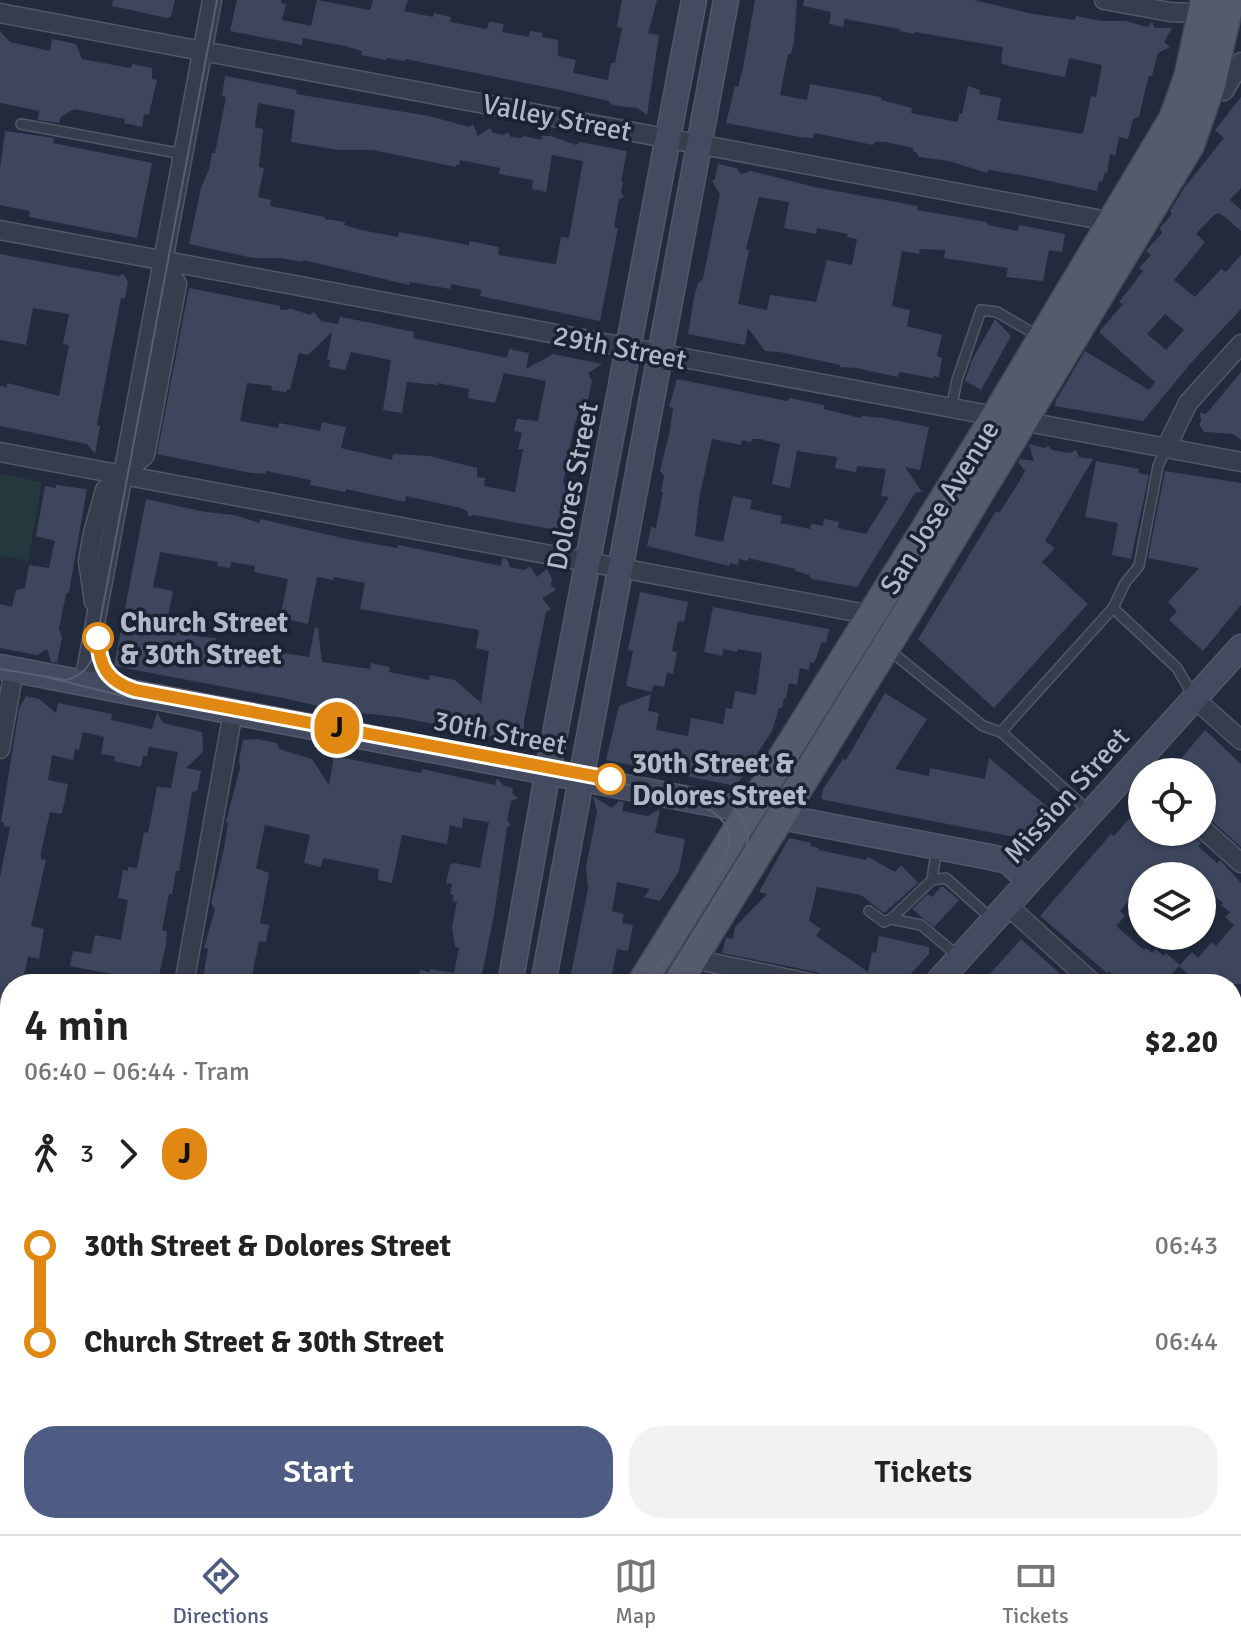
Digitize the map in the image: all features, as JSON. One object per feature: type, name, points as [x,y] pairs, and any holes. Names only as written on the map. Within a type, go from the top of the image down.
[{"type":"main road","name":"Dolores Street","points":[[512,974],[694,0]]},
{"type":"main road","points":[[544,974],[726,0]]},
{"type":"main road","name":"San Jose Avenue","points":[[647,974],[1113,222],[1173,119],[1216,7]]},
{"type":"main road","name":"San Jose Avenue","points":[[683,974],[1024,422],[1190,145],[1211,85],[1216,7]]},
{"type":"main road","name":"Mission Street","points":[[1147,758],[1194,698],[1241,647]]},
{"type":"main road","name":"30th Street","points":[[7,668],[1008,861],[1029,881]]},
{"type":"main road","name":"Mission Street","points":[[945,974],[1091,813],[1128,779]]},
{"type":"street","points":[[84,682],[212,0]]},
{"type":"street","points":[[1104,0],[1170,12],[1216,7]]},
{"type":"street","name":"Valley Street","points":[[0,13],[1113,222]]},
{"type":"street","points":[[1224,91],[1241,62]]},
{"type":"street","name":"29th Street","points":[[0,230],[1241,462]]},
{"type":"street","points":[[1166,448],[1188,403],[1241,344]]},
{"type":"street","points":[[0,452],[872,615]]},
{"type":"street","points":[[0,749],[7,668]]},
{"type":"street","points":[[1194,698],[1241,740]]},
{"type":"street","points":[[186,974],[233,712]]},
{"type":"street","points":[[1216,841],[1241,863]]},
{"type":"street","points":[[1000,913],[1081,974]]},
{"type":"street","points":[[693,959],[766,974]]},
{"type":"lane","points":[[21,124],[183,154]]},
{"type":"lane","points":[[951,409],[957,380],[981,310],[997,312],[1042,339]]},
{"type":"lane","points":[[1001,732],[1113,608],[1125,583],[1139,566],[1158,466],[1166,448]]},
{"type":"lane","points":[[1113,608],[1177,668],[1194,698]]},
{"type":"lane","points":[[885,647],[983,726],[1001,732],[1091,813]]},
{"type":"lane","points":[[932,880],[937,847]]},
{"type":"lane","points":[[869,911],[884,922],[891,919],[932,880],[946,878],[1000,913]]},
{"type":"lane","points":[[891,919],[921,925],[960,957]]},
{"type":"shaded area","points":[[0,474],[42,482],[28,561],[0,556]]},
{"type":"building","points":[[113,0],[175,0],[171,16],[167,18],[112,6]]},
{"type":"building","points":[[237,0],[282,0],[281,3],[286,4],[282,20],[311,26],[317,0],[370,10],[373,0],[408,0],[404,11],[433,17],[434,13],[451,17],[450,22],[487,29],[489,22],[504,24],[502,32],[529,37],[530,31],[543,33],[542,37],[558,40],[558,56],[576,60],[573,73],[608,80],[622,28],[617,27],[622,0],[657,0],[648,33],[659,35],[647,115],[637,108],[611,105],[609,101],[551,88],[405,59],[386,60],[361,55],[362,51],[345,46],[303,38],[302,45],[230,31]]},
{"type":"building","points":[[755,0],[797,0],[794,42],[791,54],[788,54],[780,95],[807,100],[810,84],[881,97],[881,100],[912,108],[911,113],[958,122],[968,86],[980,90],[979,94],[1001,98],[997,120],[1083,134],[1091,96],[1096,97],[1102,65],[1069,58],[1065,77],[1009,66],[1001,63],[1003,47],[915,34],[845,19],[843,27],[829,24],[831,12],[803,6],[804,0],[974,0],[1075,20],[1076,16],[1101,21],[1126,21],[1147,27],[1152,22],[1155,28],[1172,28],[1164,42],[1170,47],[1158,53],[1152,76],[1149,76],[1139,117],[1133,119],[1128,139],[1119,137],[1115,156],[1110,154],[1107,173],[1102,182],[1099,181],[1097,191],[1021,175],[988,170],[987,173],[949,161],[919,157],[913,148],[886,142],[875,142],[873,145],[814,133],[813,138],[800,137],[726,123],[743,68]]},
{"type":"building","points":[[0,31],[10,42],[50,51],[52,39],[76,44],[82,59],[130,68],[133,64],[152,68],[152,79],[157,80],[149,114],[144,115],[142,127],[124,123],[125,119],[74,109],[61,117],[59,123],[38,120],[39,111],[0,103]]},
{"type":"building","points":[[225,76],[297,90],[296,94],[429,116],[469,127],[473,124],[478,136],[490,128],[493,133],[504,135],[508,132],[511,137],[541,140],[542,136],[551,136],[576,145],[580,142],[627,151],[621,181],[624,197],[619,199],[614,227],[618,228],[600,321],[480,296],[482,290],[451,284],[450,289],[410,282],[409,285],[303,260],[253,258],[189,244],[201,188],[212,153],[215,153],[226,97],[222,96]],"holes":[[[258,103],[295,110],[291,142],[339,150],[373,150],[456,167],[460,160],[500,168],[499,174],[533,180],[532,189],[546,192],[552,155],[583,161],[569,238],[561,237],[556,264],[498,255],[499,247],[469,241],[469,245],[399,232],[398,237],[361,230],[344,225],[345,222],[270,206],[271,200],[258,197],[264,168],[259,167],[263,129],[255,127]]]},
{"type":"building","points":[[1241,97],[1241,188],[1230,200],[1241,210],[1241,231],[1224,216],[1214,215],[1196,234],[1205,242],[1174,280],[1195,297],[1221,269],[1226,272],[1241,255],[1241,309],[1143,421],[1055,406],[1085,351],[1149,390],[1155,382],[1099,332],[1123,304],[1119,302],[1143,271],[1139,268],[1151,255],[1146,251],[1162,233],[1160,228],[1172,214],[1170,211],[1184,188],[1224,138],[1215,130]],"holes":[[[1165,314],[1184,330],[1166,350],[1147,334]]]},
{"type":"building","points":[[5,131],[54,138],[53,143],[152,163],[137,238],[29,217],[30,211],[0,205]]},
{"type":"building","points":[[718,164],[736,168],[741,174],[751,171],[814,187],[918,206],[917,210],[987,222],[988,225],[1018,231],[1019,225],[1065,234],[1062,252],[1049,250],[1043,281],[1006,277],[1008,268],[944,258],[945,250],[920,249],[919,254],[902,251],[892,306],[910,310],[907,326],[942,335],[937,356],[942,358],[939,377],[899,372],[898,377],[840,367],[765,351],[748,328],[745,345],[688,334],[720,194],[712,181]],"holes":[[[759,197],[789,202],[784,228],[816,234],[817,228],[848,234],[847,237],[857,239],[852,265],[827,260],[816,302],[770,295],[767,310],[738,304],[749,250],[746,249]]]},
{"type":"building","points":[[0,254],[119,276],[123,274],[128,282],[125,298],[121,298],[97,425],[100,426],[95,454],[87,444],[0,426],[0,386],[7,387],[7,383],[59,396],[69,345],[63,344],[69,314],[33,308],[26,345],[0,340]]},
{"type":"building","points":[[189,288],[280,306],[280,310],[292,309],[310,315],[314,312],[321,321],[338,324],[340,317],[414,332],[413,338],[507,358],[509,349],[529,353],[526,369],[553,354],[602,364],[588,373],[592,381],[586,408],[580,407],[574,427],[563,483],[570,484],[562,531],[474,515],[469,517],[467,511],[461,508],[406,496],[405,502],[346,489],[345,492],[310,485],[311,480],[266,471],[266,474],[251,473],[157,454]],"holes":[[[332,332],[327,360],[330,360],[329,367],[345,370],[351,352],[391,360],[383,410],[402,413],[407,382],[438,383],[469,389],[468,398],[495,403],[504,373],[546,381],[538,421],[517,419],[514,431],[522,433],[518,449],[523,449],[515,492],[484,486],[485,478],[477,477],[477,468],[430,456],[393,454],[392,460],[341,448],[346,427],[322,422],[320,431],[279,423],[278,428],[240,421],[247,383],[272,386],[271,390],[290,390],[299,353],[308,355]]]},
{"type":"building","points":[[995,319],[1011,336],[981,390],[965,381],[972,360]]},
{"type":"building","points":[[1241,372],[1241,440],[1233,434],[1204,432],[1199,424],[1200,413],[1206,414]]},
{"type":"building","points":[[677,379],[787,401],[790,398],[824,405],[824,409],[860,418],[883,418],[929,427],[920,470],[905,467],[922,492],[915,493],[857,587],[812,579],[796,569],[748,558],[748,561],[739,559],[738,565],[730,563],[729,566],[647,546],[651,527],[656,528],[663,492],[664,476],[660,471],[670,430],[673,408],[669,407]],"holes":[[[712,439],[741,445],[742,440],[751,442],[752,439],[780,444],[772,484],[790,488],[797,451],[837,457],[835,468],[856,472],[857,466],[886,469],[881,496],[889,497],[866,534],[838,528],[839,522],[824,519],[823,526],[811,524],[810,529],[780,523],[782,516],[750,509],[752,500],[733,496],[723,542],[695,536],[699,499]]]},
{"type":"building","points":[[1029,444],[1045,448],[1048,445],[1052,450],[1070,453],[1076,450],[1079,457],[1093,459],[1045,541],[1055,548],[1042,562],[1088,604],[994,708],[918,639],[996,511],[999,513],[1019,482],[1025,471],[1018,462],[1020,459],[1034,461]]},
{"type":"building","points":[[1096,461],[1139,469],[1138,473],[1149,475],[1131,559],[1112,555],[1118,523],[1085,517]]},
{"type":"building","points":[[1165,471],[1241,483],[1241,605],[1203,651],[1169,620],[1177,611],[1168,602],[1199,568],[1148,558]]},
{"type":"building","points":[[56,485],[87,489],[69,592],[59,629],[62,637],[57,663],[51,662],[47,649],[37,655],[0,648],[0,604],[12,607],[16,590],[25,588],[29,565],[49,568],[55,541],[36,536],[45,486],[56,488]]},
{"type":"building","points":[[146,499],[235,515],[259,523],[260,519],[347,539],[397,548],[398,545],[501,566],[502,558],[507,559],[510,567],[525,570],[530,566],[537,577],[547,569],[552,579],[551,585],[556,590],[542,598],[551,609],[546,612],[524,721],[524,735],[519,741],[438,729],[439,725],[398,717],[341,711],[114,666]],"holes":[[[160,552],[218,562],[217,566],[230,568],[231,562],[255,566],[254,572],[288,579],[280,618],[308,624],[317,577],[333,580],[333,577],[365,583],[360,609],[479,630],[476,648],[489,651],[481,703],[455,680],[430,675],[429,680],[389,672],[390,667],[371,663],[370,669],[322,662],[318,628],[315,627],[309,657],[239,646],[235,666],[212,662],[216,638],[166,627],[173,591],[153,587]]]},
{"type":"building","points":[[640,592],[688,602],[684,622],[678,621],[672,651],[677,652],[673,674],[667,673],[664,687],[653,685],[652,692],[626,686],[633,651],[628,650]]},
{"type":"building","points":[[713,607],[829,629],[826,643],[822,642],[814,663],[810,662],[809,670],[800,668],[797,685],[789,683],[772,731],[736,786],[606,760],[619,706],[651,694],[648,711],[659,713],[656,730],[688,736],[691,718],[723,724],[726,708],[732,709],[735,691],[756,695],[762,653],[723,649],[722,656],[704,652]]},
{"type":"building","points":[[885,693],[927,719],[895,769],[929,776],[930,768],[985,779],[989,758],[1054,812],[1030,837],[1024,839],[821,798],[823,789],[843,759],[846,760]]},
{"type":"building","points":[[26,696],[39,699],[56,713],[58,703],[112,714],[111,720],[152,729],[157,712],[163,723],[202,732],[202,753],[186,768],[201,771],[197,791],[192,792],[179,871],[176,871],[172,894],[169,894],[162,930],[167,931],[166,945],[159,974],[112,974],[70,966],[73,951],[91,954],[95,935],[121,940],[128,900],[118,898],[123,870],[137,868],[157,787],[171,788],[178,752],[149,747],[141,767],[114,761],[115,756],[101,754],[104,737],[83,732],[73,760],[52,755],[48,780],[68,784],[62,814],[50,812],[41,852],[41,859],[46,860],[31,926],[44,929],[39,959],[28,957],[24,974],[0,974],[0,877],[10,827],[1,822],[19,709]]},
{"type":"building","points":[[1205,730],[1241,764],[1241,847],[1216,824],[1216,758],[1182,758]]},
{"type":"building","points":[[243,740],[277,743],[279,749],[312,759],[329,785],[334,756],[421,773],[422,769],[495,785],[497,778],[504,786],[513,788],[512,793],[518,798],[511,801],[507,820],[511,825],[507,827],[482,974],[419,974],[420,970],[429,972],[430,969],[454,973],[459,948],[455,947],[452,927],[457,902],[452,901],[454,895],[450,894],[452,884],[446,883],[450,865],[455,863],[480,868],[489,822],[463,818],[462,828],[450,825],[447,844],[402,835],[392,883],[378,880],[379,869],[323,858],[321,867],[304,863],[310,835],[265,825],[256,868],[269,873],[260,923],[269,925],[266,942],[259,941],[252,974],[204,974],[208,949],[204,948],[215,910],[211,903],[240,768]]},
{"type":"building","points":[[593,796],[612,808],[619,801],[624,802],[622,811],[648,816],[660,809],[655,833],[685,839],[679,871],[660,901],[644,897],[650,889],[617,882],[612,911],[624,914],[622,923],[633,925],[628,951],[617,949],[612,974],[571,974],[588,888],[586,867],[597,812]]},
{"type":"building","points":[[1128,820],[1128,846],[1198,846],[1216,862],[1128,862],[1128,902],[1120,911],[1125,916],[1116,926],[1128,936],[1128,950],[1148,950],[1152,953],[1157,950],[1163,956],[1166,953],[1180,965],[1192,952],[1198,958],[1205,950],[1216,950],[1234,925],[1225,917],[1230,912],[1216,897],[1216,862],[1220,860],[1241,883],[1241,974],[1188,974],[1179,966],[1172,974],[1107,973],[1040,916],[1111,834],[1114,836]]},
{"type":"building","points":[[789,838],[811,843],[810,846],[819,850],[866,860],[868,857],[895,872],[901,865],[918,883],[884,913],[861,895],[817,887],[809,921],[821,929],[816,936],[868,972],[879,936],[929,947],[929,954],[911,974],[819,974],[722,953],[726,938],[733,939],[735,927],[767,894],[759,892]]},
{"type":"building","points":[[942,886],[959,900],[934,927],[912,909],[928,894],[932,897]]},
{"type":"building","points":[[1021,939],[1061,974],[990,974]]},
{"type":"tram line","points":[[0,669],[66,680],[83,671],[94,654],[217,0]]},
{"type":"tram line","points":[[98,629],[104,667],[116,681],[135,690],[728,804],[745,822],[747,846],[669,974]]},
{"type":"tram line","name":"J","points":[[98,638],[102,669],[108,677],[135,690],[610,779]]},
{"type":"tram line","points":[[50,678],[135,699]]},
{"type":"tram line","points":[[690,803],[715,814],[728,831],[728,852],[716,877]]},
{"type":"tram line","points":[[655,974],[665,958]]},
{"type":"place","name":"Church Street & 30th Street","points":[[98,638]]},
{"type":"place","name":"30th Street & Dolores Street","points":[[610,779]]}]
